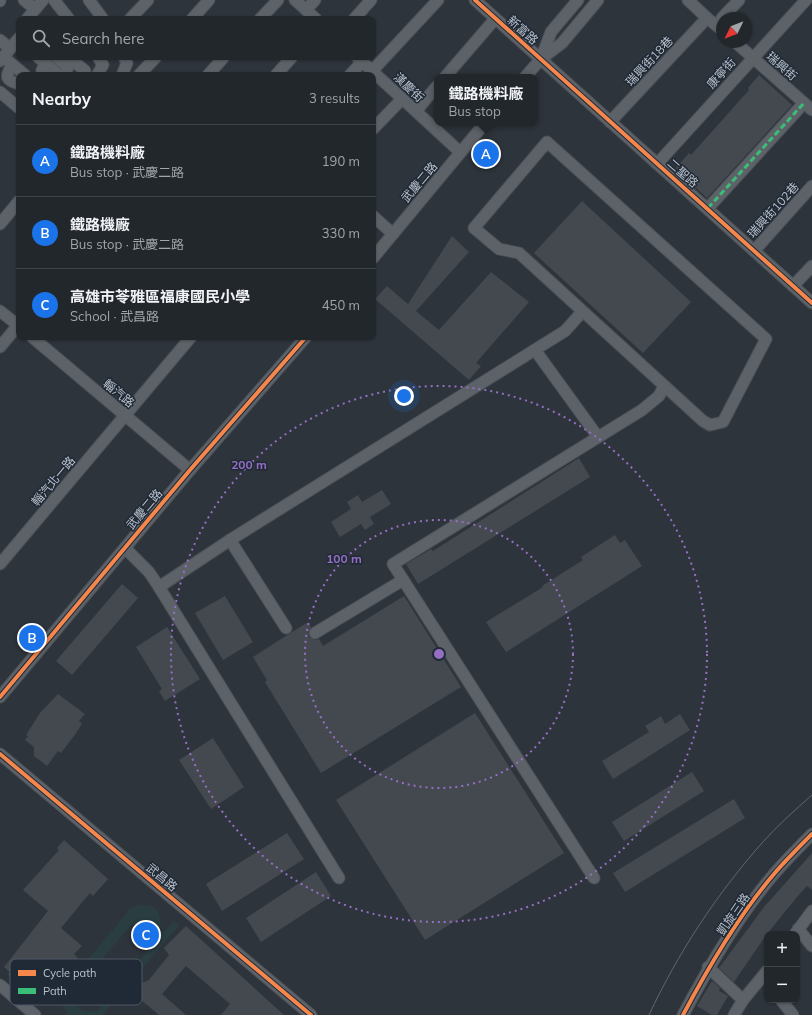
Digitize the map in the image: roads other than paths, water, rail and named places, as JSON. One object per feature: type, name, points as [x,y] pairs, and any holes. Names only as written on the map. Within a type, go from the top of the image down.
[{"type":"street","points":[[24,0],[35,14]]},
{"type":"street","points":[[35,14],[43,0]]},
{"type":"street","points":[[35,14],[50,0]]},
{"type":"street","points":[[54,0],[67,16]]},
{"type":"street","points":[[89,0],[101,16]]},
{"type":"street","points":[[133,16],[148,0]]},
{"type":"street","points":[[195,16],[209,0]]},
{"type":"street","points":[[263,16],[278,0]]},
{"type":"street","points":[[295,0],[313,16]]},
{"type":"street","points":[[306,10],[315,0]]},
{"type":"street","points":[[357,16],[370,0]]},
{"type":"street","points":[[372,71],[438,0]]},
{"type":"street","name":"新富路","points":[[476,0],[541,59]]},
{"type":"street","points":[[541,59],[550,32],[578,0]]},
{"type":"street","points":[[528,74],[541,59],[562,43],[598,0]]},
{"type":"street","points":[[688,0],[706,18],[716,21]]},
{"type":"street","points":[[730,12],[739,0]]},
{"type":"street","name":"康寧街","points":[[657,164],[806,0]]},
{"type":"street","name":"瑞興街18巷","points":[[610,122],[706,18]]},
{"type":"street","points":[[448,74],[496,19]]},
{"type":"street","points":[[16,39],[2,51],[12,65],[21,72]]},
{"type":"street","name":"瑞興街","points":[[741,48],[808,106]]},
{"type":"street","name":"二聖路","points":[[541,59],[812,303]]},
{"type":"street","points":[[42,60],[42,72]]},
{"type":"street","points":[[42,60],[56,72]]},
{"type":"street","points":[[60,60],[68,66],[66,72]]},
{"type":"street","points":[[73,60],[86,71],[85,72]]},
{"type":"street","points":[[99,72],[103,65],[100,60]]},
{"type":"street","points":[[124,72],[127,63],[126,60]]},
{"type":"street","points":[[142,72],[153,60]]},
{"type":"street","points":[[211,72],[221,60]]},
{"type":"street","points":[[279,72],[289,60]]},
{"type":"street","points":[[352,72],[359,60]]},
{"type":"street","name":"漢慶街","points":[[361,60],[372,71]]},
{"type":"street","points":[[12,65],[7,73],[8,78],[10,82],[16,83]]},
{"type":"street","name":"漢慶街","points":[[376,75],[460,152]]},
{"type":"street","points":[[416,111],[434,90]]},
{"type":"street","points":[[0,92],[16,104]]},
{"type":"street","points":[[376,126],[402,99]]},
{"type":"street","points":[[708,208],[808,106]]},
{"type":"street","name":"武慶二路","points":[[376,254],[482,126]]},
{"type":"street","points":[[548,142],[766,339],[727,417],[723,422],[717,425],[710,425],[703,421],[664,386],[519,253],[499,249],[474,228],[548,142]]},
{"type":"street","name":"瑞興街102巷","points":[[754,251],[812,186]]},
{"type":"street","points":[[0,224],[16,205]]},
{"type":"street","points":[[376,219],[393,234]]},
{"type":"street","points":[[793,286],[812,266]]},
{"type":"street","points":[[0,310],[16,323]]},
{"type":"street","points":[[159,587],[230,540],[565,331],[582,312]]},
{"type":"street","points":[[0,346],[16,328]]},
{"type":"street","name":"輜汽路","points":[[36,340],[190,470]]},
{"type":"street","name":"輜汽北一路","points":[[0,564],[188,340]]},
{"type":"street","name":"武慶二路","points":[[0,697],[190,470],[303,340]]},
{"type":"street","points":[[535,350],[598,437]]},
{"type":"street","points":[[594,878],[393,564],[651,404],[659,396],[664,386]]},
{"type":"street","points":[[230,540],[286,628]]},
{"type":"street","points":[[125,548],[149,572],[159,587],[339,878]]},
{"type":"street","points":[[315,633],[402,580]]},
{"type":"street","name":"武昌路","points":[[0,754],[311,1015]]},
{"type":"street","name":"凱旋三路","points":[[683,1015],[708,967],[774,875],[812,834]]},
{"type":"street","points":[[797,931],[812,911]]},
{"type":"street","points":[[800,936],[812,946]]},
{"type":"street","points":[[708,967],[743,1000]]},
{"type":"street","points":[[734,1015],[743,1000],[764,978]]},
{"type":"street","points":[[0,985],[10,994]]},
{"type":"street","points":[[783,1003],[793,1015]]},
{"type":"street","points":[[23,1005],[35,1015]]},
{"type":"tram line","points":[[649,1015],[685,947],[729,883],[768,837],[786,818],[812,795]]},
{"type":"place","name":"鐵路機料廠","points":[[486,154]]},
{"type":"place","name":"鐵路機廠","points":[[32,638]]},
{"type":"place","name":"高雄市苓雅區福康國民小學","points":[[146,935]]}]
